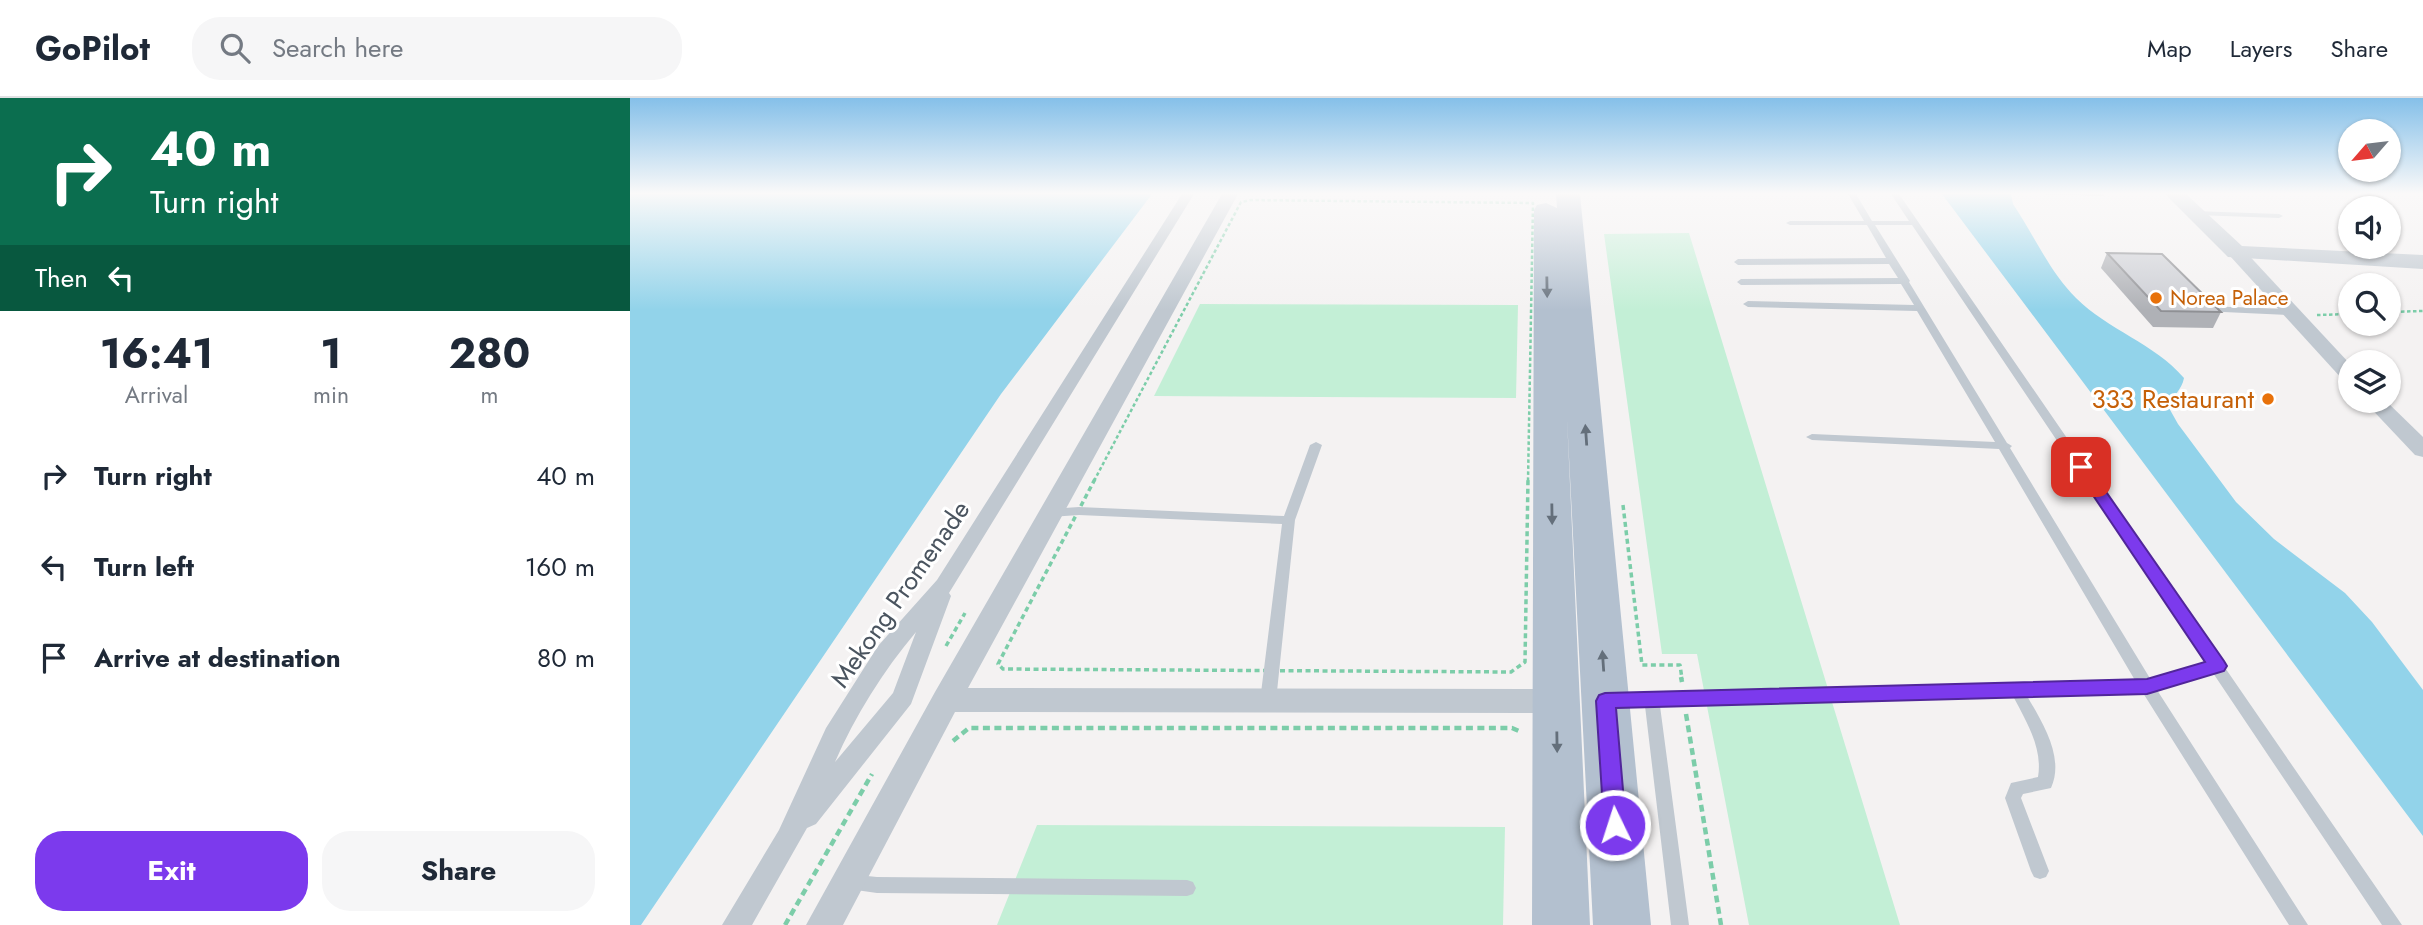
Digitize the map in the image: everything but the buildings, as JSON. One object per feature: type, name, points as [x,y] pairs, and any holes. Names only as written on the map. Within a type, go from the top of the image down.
[{"type":"main road","points":[[1546,233],[1561,925]]},
{"type":"main road","points":[[1571,233],[1622,925]]},
{"type":"street","name":"Mekong Promenade","points":[[736,925],[789,838],[842,723],[886,652],[944,585],[1164,233]]},
{"type":"street","points":[[824,925],[1049,513],[1218,233]]},
{"type":"street","points":[[2217,233],[2338,364]]},
{"type":"street","points":[[2236,252],[2423,262]]},
{"type":"street","points":[[2389,413],[2413,432],[2423,450]]},
{"type":"street","points":[[789,838],[902,697],[944,585]]},
{"type":"street","points":[[946,700],[1556,701]]},
{"type":"lane","points":[[1876,233],[2006,446],[2147,687],[2299,925]]},
{"type":"lane","points":[[1922,233],[2393,925]]},
{"type":"lane","points":[[1738,262],[1893,261]]},
{"type":"lane","points":[[1741,282],[1906,281]]},
{"type":"lane","points":[[1748,304],[1922,308]]},
{"type":"lane","points":[[2203,309],[2288,312]]},
{"type":"lane","points":[[1812,437],[2006,446]]},
{"type":"lane","points":[[1268,701],[1289,520],[1317,445]]},
{"type":"lane","points":[[1049,513],[1079,511],[1289,520]]},
{"type":"lane","points":[[1605,701],[2147,687],[2217,666]]},
{"type":"lane","points":[[2016,690],[2045,743],[2048,772],[2045,783],[2017,788],[2013,798],[2040,870]]},
{"type":"lane","points":[[1652,701],[1679,925]]},
{"type":"lane","points":[[848,882],[877,885],[1187,888]]},
{"type":"path","points":[[998,664],[1003,669],[1511,672],[1525,662],[1532,233]]},
{"type":"path","points":[[2401,312],[2423,311]]},
{"type":"path","points":[[1623,502],[1642,665],[1680,665],[1721,925]]},
{"type":"path","points":[[947,753],[953,741],[969,728],[1513,728],[1524,734]]},
{"type":"green space","points":[[1689,233],[1900,925],[1749,925],[1697,654],[1662,654],[1604,234]]},
{"type":"green space","points":[[1200,304],[1518,305],[1516,398],[1154,396]]},
{"type":"green space","points":[[1037,825],[1505,827],[1503,925],[997,925]]},
{"type":"water","points":[[630,233],[1123,233],[1001,394],[641,925],[630,925]]},
{"type":"water","points":[[1971,233],[2030,233],[2050,265],[2076,298],[2102,319],[2159,355],[2184,378],[2169,408],[2236,502],[2274,539],[2345,593],[2372,622],[2423,690],[2423,836]]},
{"type":"place","name":"Norea Palace","points":[[2156,298]]},
{"type":"place","name":"333 Restaurant","points":[[2268,399]]},
{"type":"route","points":[[1615,825],[1605,701],[2147,687],[2217,666],[2081,467]]}]
